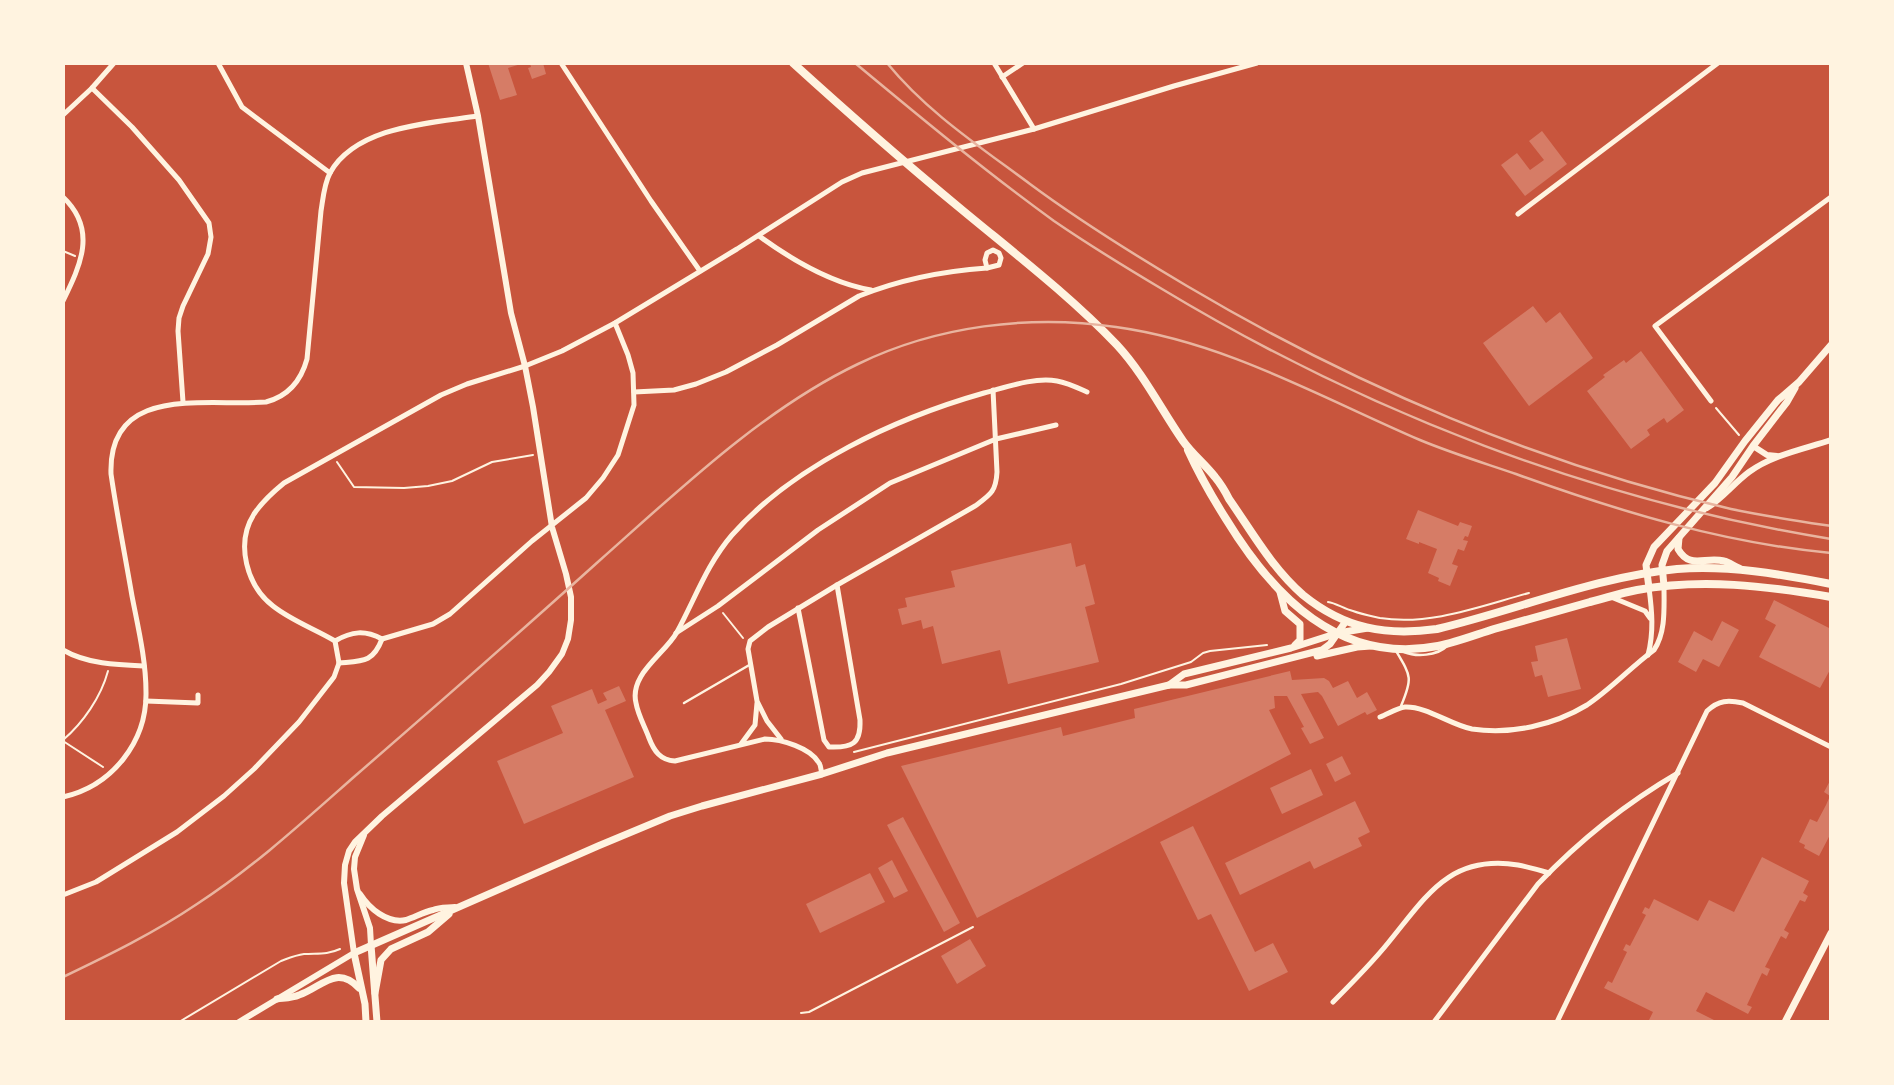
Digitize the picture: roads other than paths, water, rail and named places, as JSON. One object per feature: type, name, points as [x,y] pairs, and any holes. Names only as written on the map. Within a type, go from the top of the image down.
[{"type":"main road","points":[[793,63],[910,167],[1042,275],[1119,347],[1185,443],[1207,487],[1244,549],[1280,592],[1306,614],[1338,633],[1372,645],[1394,648],[1451,643],[1611,597],[1664,586],[1738,584],[1831,597]]},
{"type":"main road","points":[[1648,588],[1646,565],[1654,547],[1715,483],[1778,400],[1799,382],[1831,345]]},
{"type":"main road","points":[[1664,586],[1661,571],[1667,551],[1732,477],[1799,382]]},
{"type":"main road","points":[[1745,441],[1753,446]]},
{"type":"main road","points":[[1185,443],[1215,477],[1255,539],[1288,580],[1314,602],[1346,621],[1368,628],[1389,632],[1437,629],[1545,598],[1661,571],[1739,568],[1831,584]]},
{"type":"main road","points":[[1680,535],[1678,549],[1690,561],[1725,561],[1739,568]]},
{"type":"main road","points":[[1280,592],[1285,611],[1300,624],[1300,640],[1291,648]]},
{"type":"main road","points":[[366,1022],[354,953],[670,816],[887,753],[1169,685],[1186,685],[1292,659],[1322,650],[1330,644],[1346,621]]},
{"type":"main road","points":[[1169,685],[1184,674],[1291,648],[1338,633],[1368,628]]},
{"type":"main road","points":[[1292,659],[1372,645]]},
{"type":"main road","points":[[375,993],[381,960],[391,949],[428,932],[457,907]]},
{"type":"main road","points":[[1785,1022],[1831,933]]},
{"type":"main road","points":[[371,945],[377,1022]]},
{"type":"main road","points":[[277,999],[299,995],[336,977],[348,979],[361,990]]},
{"type":"street","points":[[63,115],[114,63]]},
{"type":"street","points":[[218,63],[242,107],[330,173]]},
{"type":"street","points":[[239,1022],[354,953],[344,883],[345,865],[355,842],[537,685],[562,654],[568,639],[571,597],[552,527],[525,366],[511,313],[478,116],[466,63]]},
{"type":"street","points":[[561,63],[700,271]]},
{"type":"street","points":[[995,63],[1034,129]]},
{"type":"street","points":[[1002,77],[1023,63]]},
{"type":"street","points":[[63,895],[96,882],[123,867],[177,832],[224,796],[299,722],[334,677],[340,663],[335,641],[285,614],[260,595],[251,581],[245,553],[248,526],[253,516],[271,493],[298,474],[441,395],[562,351],[615,323],[842,182],[862,173],[1034,129],[1258,63]]},
{"type":"street","points":[[1518,214],[1718,63]]},
{"type":"street","points":[[92,88],[132,127],[179,180],[209,223],[211,237],[208,254],[179,318],[183,402]]},
{"type":"street","points":[[63,797],[88,789],[121,763],[135,741],[144,716],[144,666],[114,492],[111,458],[118,434],[136,416],[156,408],[183,402],[266,401],[276,399],[296,383],[307,359],[321,211],[330,173],[351,150],[384,133],[478,116]]},
{"type":"street","points":[[63,197],[70,203],[78,218],[84,246],[63,301]]},
{"type":"street","points":[[1711,401],[1655,326],[1831,197]]},
{"type":"street","points":[[759,236],[803,264],[856,288],[872,291]]},
{"type":"street","points":[[634,392],[674,390],[726,372],[872,291],[932,276],[987,268]]},
{"type":"street","points":[[335,641],[346,635],[369,632],[382,639],[433,624],[450,614],[532,541],[586,499],[618,455],[634,405],[633,373],[615,323]]},
{"type":"street","points":[[781,739],[765,739],[666,761],[651,744],[635,702],[635,691],[644,672],[676,633],[697,588],[732,536],[781,490],[830,457],[885,429],[934,409],[993,390],[1038,381],[1056,381],[1087,392]]},
{"type":"street","points":[[741,744],[755,725],[757,701],[748,649],[750,641],[768,626],[992,494],[996,483],[993,390]]},
{"type":"street","points":[[676,633],[718,606],[818,530],[890,483],[996,439],[1056,425]]},
{"type":"street","points":[[1702,511],[1718,501],[1750,471],[1779,457],[1831,440]]},
{"type":"street","points":[[1753,446],[1779,457]]},
{"type":"street","points":[[798,608],[824,740],[829,747],[852,744],[858,739],[860,720],[837,585]]},
{"type":"street","points":[[1380,717],[1400,708],[1411,708],[1474,729],[1514,729],[1539,725],[1566,716],[1588,704],[1654,650],[1662,633],[1664,586]]},
{"type":"street","points":[[1648,588],[1653,627],[1648,655]]},
{"type":"street","points":[[1611,597],[1645,611],[1653,627]]},
{"type":"street","points":[[340,663],[365,660],[377,653],[382,639]]},
{"type":"street","points":[[63,650],[89,660],[144,666]]},
{"type":"street","points":[[146,701],[198,704],[198,695]]},
{"type":"street","points":[[757,701],[767,721],[781,739],[812,755],[820,764],[822,774]]},
{"type":"street","points":[[1557,1022],[1707,711],[1721,701],[1743,703],[1831,747]]},
{"type":"street","points":[[1434,1022],[1538,884],[1574,849],[1643,794],[1678,773]]},
{"type":"street","points":[[365,834],[355,857],[354,870],[357,890],[370,928],[371,945]]},
{"type":"street","points":[[1333,1002],[1443,880],[1465,869],[1489,863],[1518,865],[1549,873]]},
{"type":"street","points":[[357,890],[368,906],[396,920],[403,921],[435,909],[457,907]]},
{"type":"lane","points":[[1394,648],[1410,680],[1400,708]]},
{"type":"lane","points":[[684,703],[751,664]]},
{"type":"railway","points":[[855,63],[928,124],[1067,230],[1162,289],[1319,375],[1484,446],[1569,476],[1743,522],[1831,539]]},
{"type":"railway","points":[[887,63],[919,97],[954,128],[1068,211],[1187,286],[1316,356],[1450,418],[1589,470],[1731,509],[1831,526]]},
{"type":"railway","points":[[63,977],[181,915],[259,859],[690,480],[788,404],[858,364],[919,340],[951,332],[984,326],[1050,322],[1083,323],[1156,334],[1234,358],[1432,445],[1593,501],[1671,524],[1751,542],[1831,553]]}]
